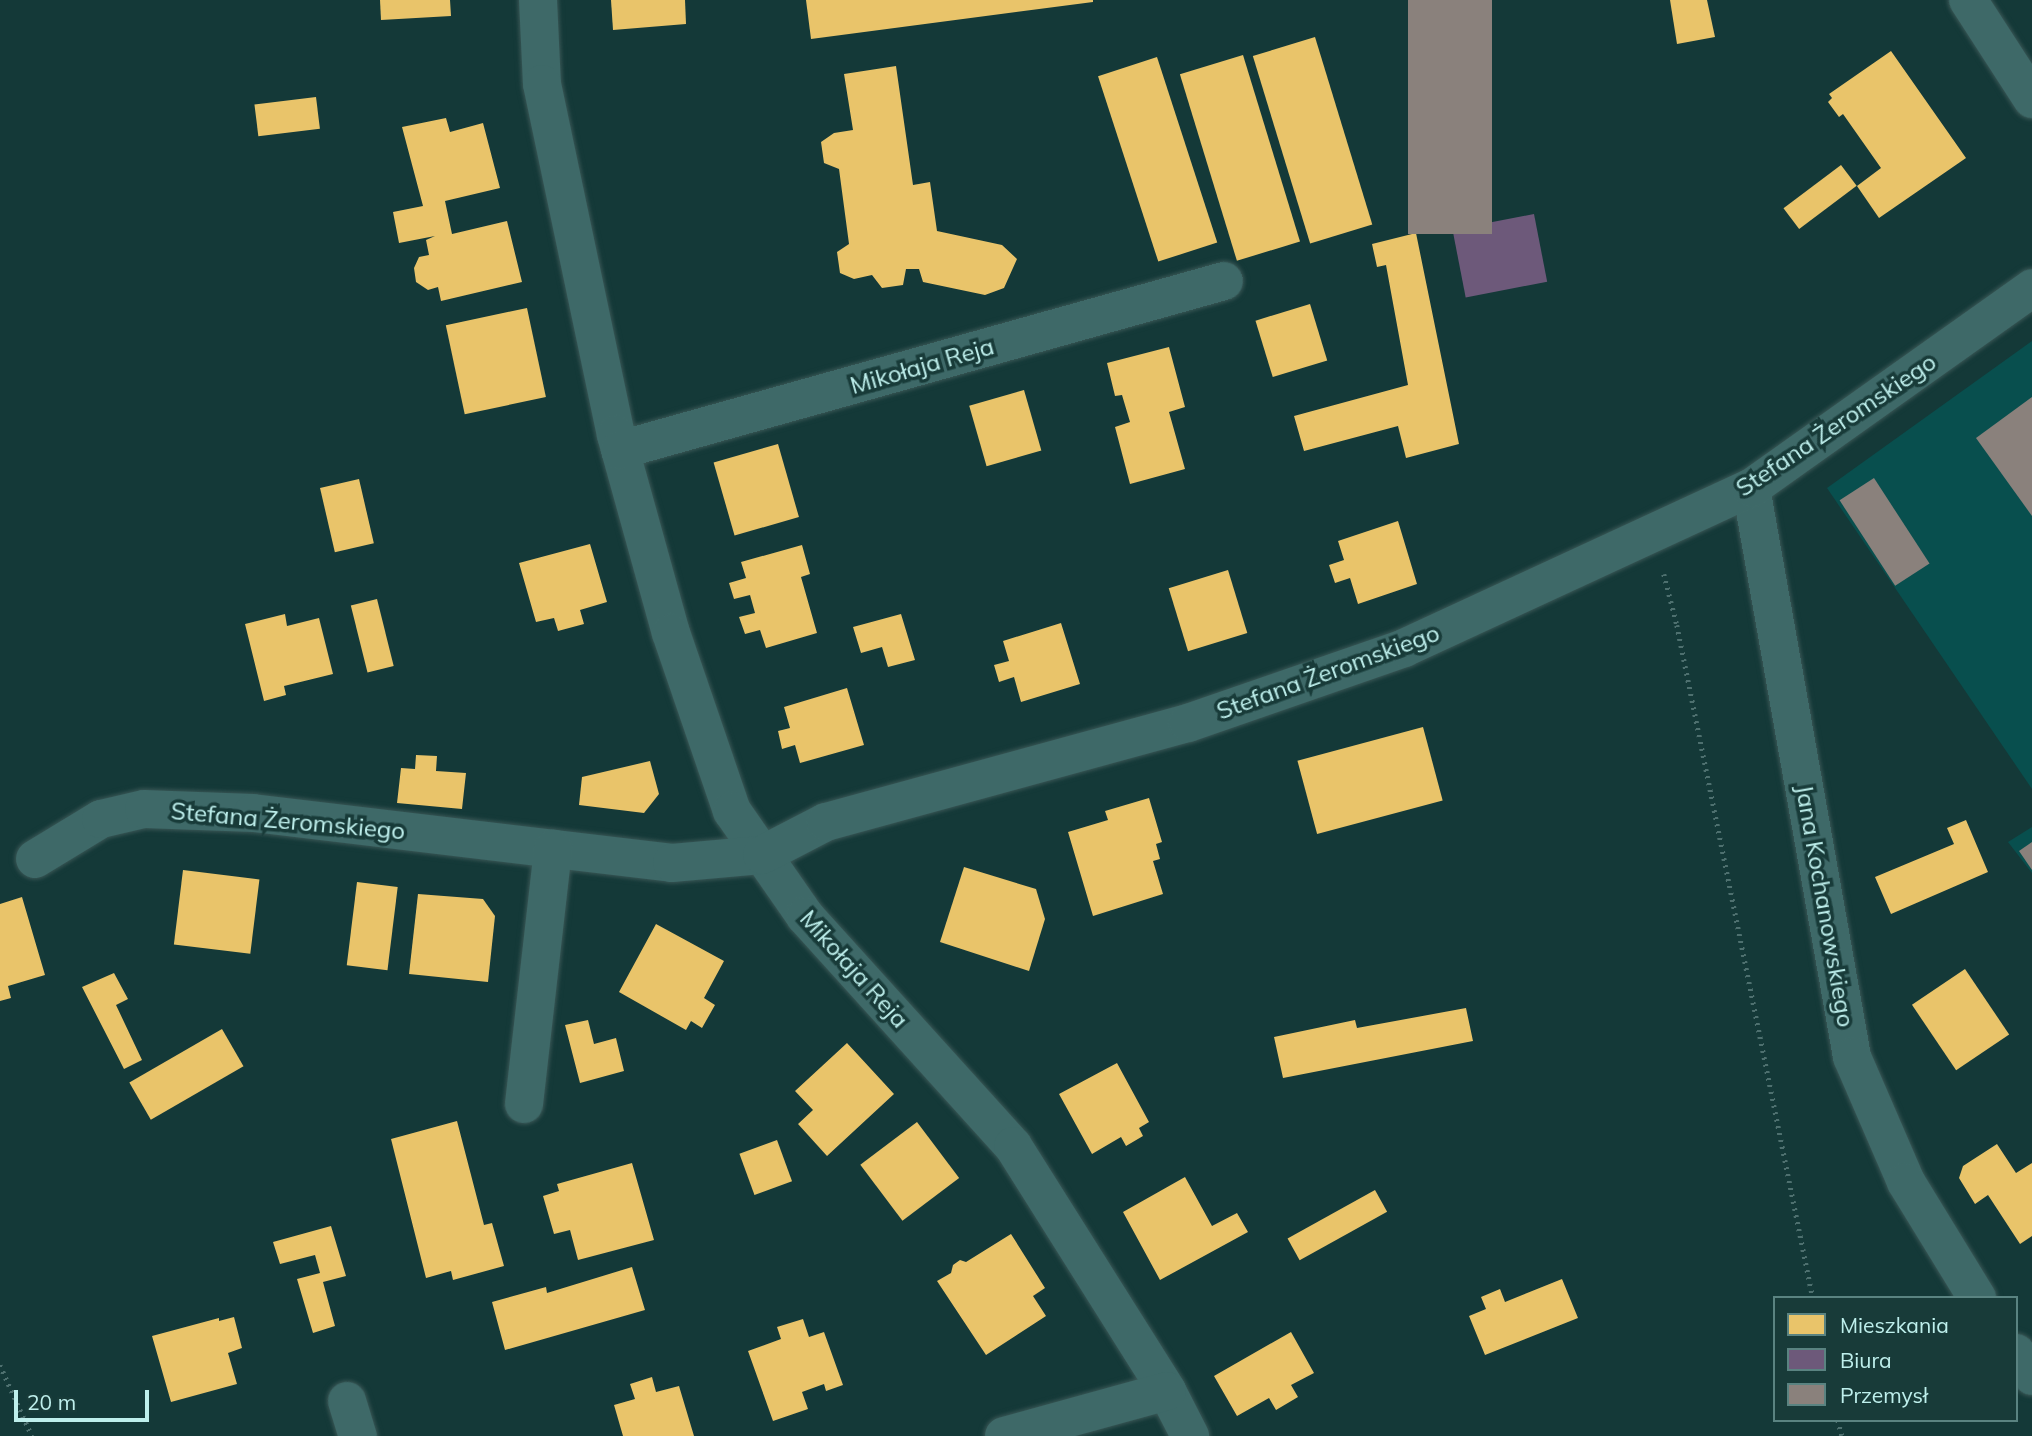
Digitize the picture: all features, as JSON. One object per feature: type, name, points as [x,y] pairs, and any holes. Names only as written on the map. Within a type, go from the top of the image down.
[{"type":"street","name":"Mikołaja Reja","points":[[538,0],[542,84],[620,450],[671,633],[732,811],[805,916],[1013,1146],[1167,1391],[1190,1436]]},
{"type":"street","points":[[1968,0],[2032,99]]},
{"type":"street","name":"Mikołaja Reja","points":[[620,450],[1224,281]]},
{"type":"street","name":"Stefana Żeromskiego","points":[[35,859],[101,819],[144,809],[253,813],[672,863],[762,855],[826,822],[1188,723],[1404,648],[1751,488],[2032,288]]},
{"type":"street","name":"Jana Kochanowskiego","points":[[1751,488],[1852,1057],[1906,1182],[1976,1296]]},
{"type":"street","points":[[524,1104],[553,849]]},
{"type":"street","points":[[2018,1356],[2032,1376]]},
{"type":"street","points":[[1004,1436],[1167,1391]]},
{"type":"path","points":[[1653,533],[1677,625],[1814,1296]]},
{"type":"path","points":[[0,1365],[33,1436]]},
{"type":"shaded area","points":[[2032,341],[2032,789],[1827,488]]},
{"type":"shaded area","points":[[2032,827],[2032,873],[2008,842]]},
{"type":"building: Mieszkania","points":[[380,0],[450,0],[451,16],[381,20]]},
{"type":"building: Mieszkania","points":[[611,0],[685,0],[686,24],[613,30]]},
{"type":"building: Mieszkania","points":[[806,0],[1093,0],[1093,2],[811,39]]},
{"type":"building: Mieszkania","points":[[1670,0],[1707,0],[1715,37],[1677,44]]},
{"type":"building: Mieszkania","points":[[1315,37],[1372,224],[1310,243],[1253,56]]},
{"type":"building: Mieszkania","points":[[1891,51],[1966,158],[1879,218],[1857,186],[1881,168],[1843,114],[1839,117],[1828,102],[1832,98],[1829,94]]},
{"type":"building: Mieszkania","points":[[1243,55],[1300,241],[1237,261],[1180,74]]},
{"type":"building: Mieszkania","points":[[1157,57],[1217,242],[1158,262],[1098,76]]},
{"type":"building: Mieszkania","points":[[896,66],[913,185],[930,182],[937,231],[1002,245],[1017,259],[1004,288],[985,295],[923,282],[919,269],[906,269],[903,285],[882,288],[872,275],[854,279],[840,273],[837,252],[849,244],[839,169],[824,163],[821,142],[834,133],[853,130],[844,74]]},
{"type":"building: Mieszkania","points":[[316,97],[320,129],[258,136],[254,105]]},
{"type":"building: Mieszkania","points":[[446,118],[450,132],[483,123],[500,188],[445,201],[452,234],[507,221],[522,282],[441,301],[438,287],[428,290],[416,282],[414,268],[419,257],[429,255],[426,240],[435,236],[399,243],[393,212],[423,206],[402,127]]},
{"type":"building: Mieszkania","points":[[1841,165],[1857,186],[1799,229],[1783,208]]},
{"type":"building: Mieszkania","points":[[1416,233],[1459,444],[1406,458],[1398,426],[1304,451],[1294,416],[1408,385],[1386,265],[1377,267],[1372,244]]},
{"type":"building: Mieszkania","points":[[1310,304],[1327,360],[1273,377],[1255,321]]},
{"type":"building: Mieszkania","points":[[527,308],[546,397],[465,414],[446,325]]},
{"type":"building: Mieszkania","points":[[1169,347],[1185,407],[1169,412],[1185,469],[1130,484],[1115,427],[1130,422],[1122,395],[1115,396],[1107,363]]},
{"type":"building: Mieszkania","points":[[1024,390],[1041,451],[987,466],[969,406]]},
{"type":"building: Mieszkania","points":[[778,444],[799,517],[735,536],[714,462]]},
{"type":"building: Mieszkania","points":[[359,479],[374,543],[335,552],[320,488]]},
{"type":"building: Mieszkania","points":[[1398,521],[1417,584],[1358,604],[1350,578],[1335,583],[1329,565],[1344,560],[1338,541]]},
{"type":"building: Mieszkania","points":[[590,544],[607,602],[580,610],[584,624],[558,631],[554,618],[536,622],[519,563]]},
{"type":"building: Mieszkania","points":[[802,545],[810,574],[801,577],[817,633],[766,648],[760,630],[745,634],[739,617],[755,613],[750,595],[734,599],[729,583],[746,578],[741,562]]},
{"type":"building: Mieszkania","points":[[1228,570],[1247,633],[1188,651],[1169,588]]},
{"type":"building: Mieszkania","points":[[377,599],[394,666],[367,672],[351,606]]},
{"type":"building: Mieszkania","points":[[285,614],[287,626],[319,618],[333,674],[284,686],[286,695],[264,701],[245,624]]},
{"type":"building: Mieszkania","points":[[901,614],[915,660],[888,667],[882,647],[861,653],[853,627]]},
{"type":"building: Mieszkania","points":[[1061,623],[1080,684],[1021,702],[1014,677],[999,682],[994,665],[1009,661],[1003,641]]},
{"type":"building: Mieszkania","points":[[847,688],[864,745],[800,763],[795,745],[782,749],[778,731],[790,728],[784,707]]},
{"type":"building: Mieszkania","points":[[1423,727],[1443,800],[1317,834],[1297,761]]},
{"type":"building: Mieszkania","points":[[416,755],[437,756],[436,771],[466,773],[462,809],[397,803],[401,768],[415,769]]},
{"type":"building: Mieszkania","points":[[650,761],[659,794],[644,813],[579,805],[582,777]]},
{"type":"building: Mieszkania","points":[[1149,798],[1162,842],[1156,844],[1160,859],[1153,861],[1163,894],[1093,916],[1068,832],[1108,820],[1105,811]]},
{"type":"building: Mieszkania","points":[[1966,820],[1988,872],[1891,914],[1875,877],[1954,844],[1947,828]]},
{"type":"building: Mieszkania","points":[[964,867],[1036,889],[1045,919],[1029,971],[940,942]]},
{"type":"building: Mieszkania","points":[[183,870],[259,879],[250,954],[174,944]]},
{"type":"building: Mieszkania","points":[[357,882],[398,887],[387,970],[347,965]]},
{"type":"building: Mieszkania","points":[[418,894],[483,899],[495,916],[488,982],[409,974]]},
{"type":"building: Mieszkania","points":[[22,897],[45,975],[8,986],[11,998],[0,1001],[0,904]]},
{"type":"building: Mieszkania","points":[[656,924],[724,961],[704,998],[715,1005],[702,1028],[691,1021],[686,1030],[619,992]]},
{"type":"building: Mieszkania","points":[[1965,969],[2009,1034],[1956,1070],[1912,1005]]},
{"type":"building: Mieszkania","points":[[114,973],[128,999],[116,1005],[142,1060],[124,1069],[82,987]]},
{"type":"building: Mieszkania","points":[[1466,1008],[1473,1041],[1283,1078],[1274,1037],[1355,1020],[1357,1028]]},
{"type":"building: Mieszkania","points":[[588,1020],[594,1044],[616,1038],[624,1071],[580,1083],[565,1025]]},
{"type":"building: Mieszkania","points":[[222,1029],[244,1066],[151,1120],[129,1082]]},
{"type":"building: Mieszkania","points":[[847,1043],[894,1094],[827,1156],[798,1124],[813,1110],[795,1091]]},
{"type":"building: Mieszkania","points":[[1117,1063],[1149,1122],[1139,1128],[1143,1136],[1126,1146],[1121,1137],[1092,1154],[1059,1094]]},
{"type":"building: Mieszkania","points":[[457,1121],[484,1225],[492,1223],[504,1266],[453,1280],[451,1271],[426,1278],[391,1139]]},
{"type":"building: Mieszkania","points":[[917,1122],[959,1178],[902,1221],[860,1165]]},
{"type":"building: Mieszkania","points":[[777,1140],[792,1181],[754,1195],[739,1154]]},
{"type":"building: Mieszkania","points":[[1997,1144],[2016,1173],[2032,1163],[2032,1236],[2020,1244],[1988,1195],[1975,1204],[1959,1178],[1963,1166]]},
{"type":"building: Mieszkania","points":[[632,1163],[654,1240],[578,1260],[570,1230],[554,1234],[543,1196],[559,1191],[557,1184]]},
{"type":"building: Mieszkania","points":[[1185,1177],[1212,1226],[1237,1213],[1248,1232],[1160,1280],[1123,1212]]},
{"type":"building: Mieszkania","points":[[1375,1190],[1387,1212],[1300,1260],[1288,1238]]},
{"type":"building: Mieszkania","points":[[331,1226],[346,1276],[323,1282],[335,1326],[313,1333],[297,1279],[320,1273],[315,1255],[280,1264],[273,1242]]},
{"type":"building: Mieszkania","points":[[1011,1234],[1045,1288],[1033,1296],[1046,1316],[986,1355],[937,1281],[951,1273],[953,1265],[960,1260],[966,1262]]},
{"type":"building: Mieszkania","points":[[632,1267],[645,1310],[505,1350],[492,1302],[546,1287],[547,1293]]},
{"type":"building: Mieszkania","points":[[1562,1279],[1578,1318],[1485,1355],[1469,1316],[1486,1309],[1481,1297],[1500,1289],[1505,1302]]},
{"type":"building: Mieszkania","points":[[234,1317],[242,1348],[228,1353],[237,1384],[171,1402],[152,1336],[219,1318],[219,1321]]},
{"type":"building: Mieszkania","points":[[803,1319],[809,1337],[824,1332],[843,1385],[826,1391],[824,1384],[802,1392],[808,1409],[773,1421],[748,1351],[781,1339],[777,1327]]},
{"type":"building: Mieszkania","points":[[1291,1332],[1314,1373],[1291,1385],[1298,1397],[1276,1410],[1269,1398],[1237,1416],[1214,1376]]},
{"type":"building: Mieszkania","points":[[652,1377],[656,1392],[679,1386],[694,1436],[623,1436],[614,1405],[635,1399],[630,1384]]},
{"type":"building: Biura","points":[[1534,214],[1547,282],[1466,298],[1453,230]]},
{"type":"building: Przemysł","points":[[1408,0],[1492,0],[1492,234],[1408,234]]},
{"type":"building: Przemysł","points":[[2032,397],[2032,516],[1976,438]]},
{"type":"building: Przemysł","points":[[1874,478],[1930,564],[1895,586],[1840,500]]},
{"type":"building: Przemysł","points":[[2032,842],[2032,870],[2019,851]]}]
